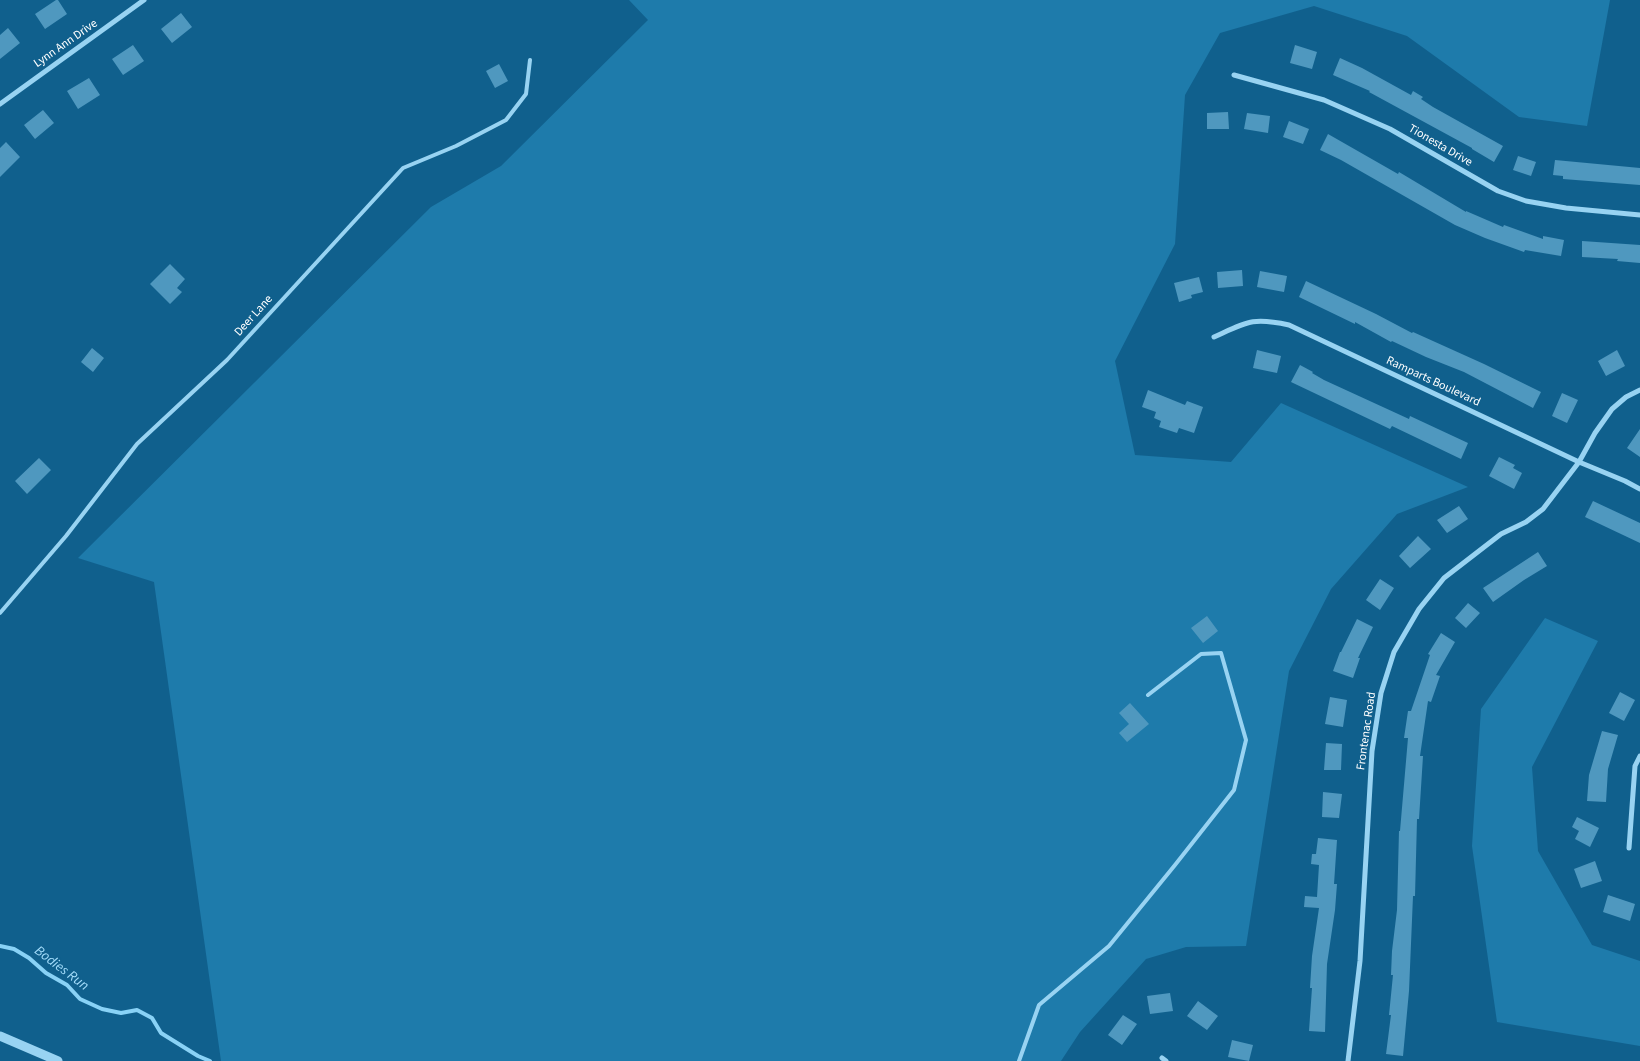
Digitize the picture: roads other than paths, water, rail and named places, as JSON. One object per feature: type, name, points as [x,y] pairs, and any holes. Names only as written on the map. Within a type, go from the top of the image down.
[{"type":"street","name":"Lynn Ann Drive","points":[[0,104],[144,0]]},
{"type":"street","name":"Tionesta Drive","points":[[1234,75],[1324,100],[1390,129],[1498,191],[1526,201],[1566,208],[1640,215]]},
{"type":"street","name":"Ramparts Boulevard","points":[[1214,337],[1250,321],[1268,321],[1289,326],[1640,489]]},
{"type":"street","name":"Frontenac Road","points":[[1348,1061],[1360,962],[1372,751],[1381,694],[1394,652],[1418,609],[1444,578],[1501,534],[1526,522],[1543,509],[1579,462],[1595,433],[1612,409],[1626,397],[1640,390]]},
{"type":"street","points":[[1629,848],[1635,766],[1640,756]]},
{"type":"street","points":[[0,1036],[58,1061]]},
{"type":"lane","name":"Deer Lane","points":[[0,613],[66,536],[137,444],[227,360],[403,168],[456,146],[506,120],[526,94],[530,60]]},
{"type":"lane","points":[[1019,1061],[1039,1005],[1108,946],[1234,790],[1246,740],[1222,653],[1201,654],[1148,695]]},
{"type":"waterway","name":"Bodies Run","points":[[0,946],[14,949],[29,958],[46,973],[67,985],[80,999],[102,1009],[121,1013],[137,1010],[152,1018],[161,1033],[198,1056],[210,1061]]}]
